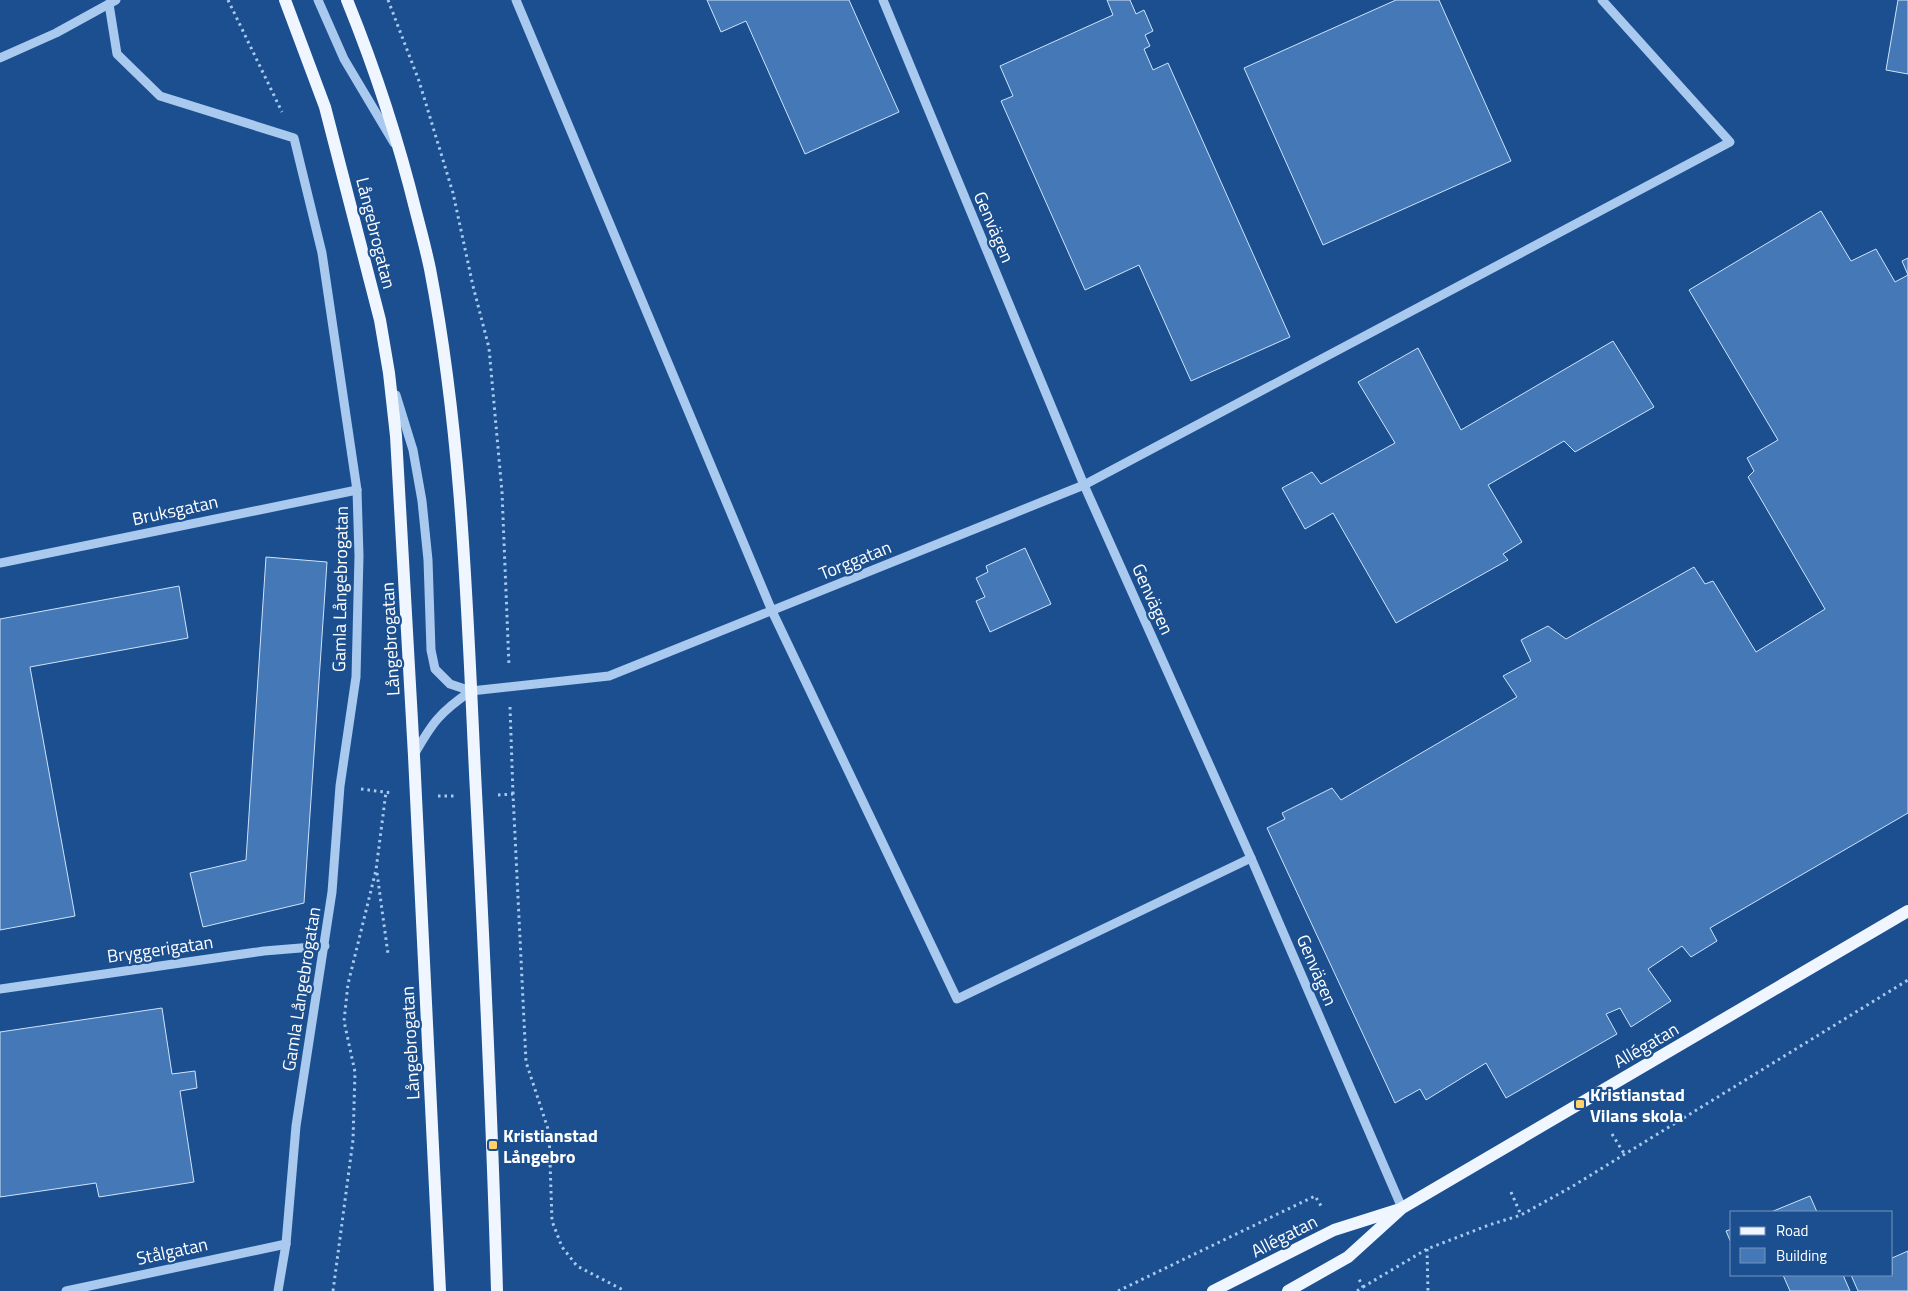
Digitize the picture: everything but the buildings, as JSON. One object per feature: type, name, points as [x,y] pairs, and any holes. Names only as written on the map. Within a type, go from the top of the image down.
[{"type":"main road","name":"Långebrogatan","points":[[285,0],[325,107],[380,320],[389,373],[396,436],[414,756],[440,1291]]},
{"type":"main road","points":[[347,0],[371,59],[402,156],[430,268],[448,378],[457,459],[472,692],[493,1145],[497,1291]]},
{"type":"main road","name":"Allégatan","points":[[1288,1291],[1348,1257],[1402,1208],[1908,911]]},
{"type":"main road","name":"Allégatan","points":[[1214,1291],[1334,1230],[1402,1208]]},
{"type":"street","points":[[318,0],[344,59],[402,156]]},
{"type":"street","points":[[516,0],[772,611],[957,1000],[1251,858]]},
{"type":"street","name":"Genvägen","points":[[883,0],[1084,486],[1251,858],[1402,1208]]},
{"type":"street","name":"Torggatan","points":[[472,692],[609,676],[1084,486],[1730,142],[1602,0]]},
{"type":"street","points":[[0,58],[56,33],[113,2],[117,54],[160,96],[294,138]]},
{"type":"street","name":"Gamla Långebrogatan","points":[[278,1291],[286,1244],[296,1126],[332,892],[340,786],[356,676],[359,556],[357,490],[322,253],[294,138]]},
{"type":"street","points":[[389,373],[412,450],[422,501],[428,560],[431,650],[435,669],[450,684],[472,692]]},
{"type":"street","name":"Bruksgatan","points":[[0,563],[357,490]]},
{"type":"street","points":[[414,756],[430,726],[450,705],[472,692]]},
{"type":"street","name":"Bryggerigatan","points":[[0,989],[264,950],[324,946]]},
{"type":"street","name":"Stålgatan","points":[[66,1291],[286,1244]]},
{"type":"path","points":[[228,0],[294,138]]},
{"type":"path","points":[[388,0],[419,81],[453,193],[473,286],[489,348],[502,492],[513,794],[526,1062],[549,1132],[552,1221],[562,1247],[576,1266],[625,1291]]},
{"type":"path","points":[[340,786],[416,797],[513,794]]},
{"type":"path","points":[[334,1291],[353,1140],[355,1072],[344,1021],[348,984],[376,870],[386,792]]},
{"type":"path","points":[[376,870],[388,954]]},
{"type":"path","points":[[1364,1287],[1427,1249],[1521,1215],[1625,1155],[1908,980]]},
{"type":"path","points":[[1612,1134],[1625,1155]]},
{"type":"path","points":[[1511,1192],[1521,1215]]},
{"type":"path","points":[[1427,1249],[1428,1291]]},
{"type":"place","name":"Kristianstad Vilans skola","points":[[1580,1104]]},
{"type":"place","name":"Kristianstad Långebro","points":[[493,1145]]}]
